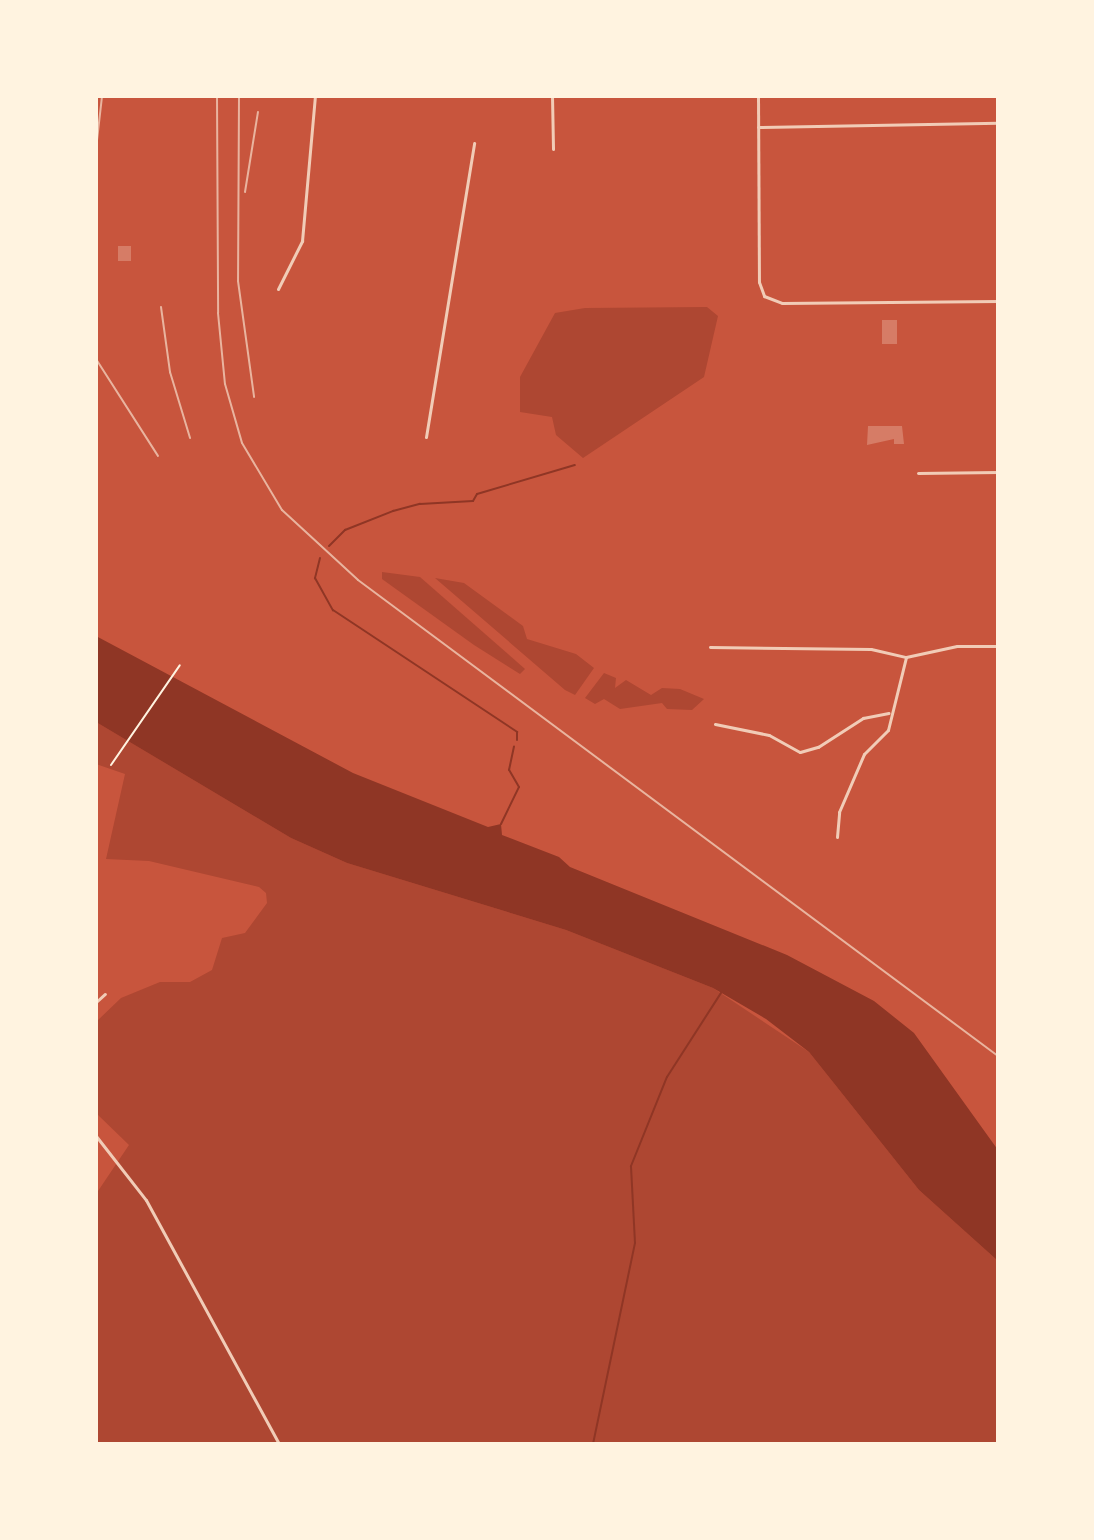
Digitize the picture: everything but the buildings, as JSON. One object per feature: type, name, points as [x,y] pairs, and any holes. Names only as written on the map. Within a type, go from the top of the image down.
[{"type":"street","points":[[278,289],[302,241],[315,96]]},
{"type":"street","points":[[552,96],[553,149]]},
{"type":"street","points":[[758,96],[759,282],[764,296],[782,303],[998,301]]},
{"type":"street","points":[[758,127],[998,123]]},
{"type":"street","points":[[426,437],[474,143]]},
{"type":"street","points":[[918,473],[998,472]]},
{"type":"street","points":[[710,647],[871,649],[906,657],[957,646],[998,646]]},
{"type":"street","points":[[837,837],[845,796],[864,754],[888,730],[889,713],[906,657]]},
{"type":"street","points":[[715,724],[769,735],[800,752],[818,747],[868,715],[889,713]]},
{"type":"street","points":[[96,1002],[105,994]]},
{"type":"street","points":[[96,1136],[146,1200],[279,1444]]},
{"type":"path","points":[[111,765],[180,665]]},
{"type":"shaded area","points":[[707,307],[718,316],[704,377],[583,458],[556,435],[552,417],[520,412],[520,377],[555,313],[585,308]]},
{"type":"shaded area","points":[[382,572],[420,577],[525,669],[520,674],[474,645],[382,579]]},
{"type":"shaded area","points":[[435,578],[464,583],[523,626],[527,639],[576,654],[594,668],[575,695],[565,690]]},
{"type":"shaded area","points":[[96,636],[353,773],[488,827],[501,824],[502,835],[559,857],[570,867],[787,955],[874,1001],[914,1033],[998,1150],[998,1261],[919,1190],[809,1052],[766,1019],[713,988],[566,930],[347,863],[291,838],[96,722]]},
{"type":"shaded area","points":[[604,673],[616,678],[615,688],[626,680],[651,695],[662,688],[680,689],[704,699],[692,710],[667,709],[662,703],[620,709],[604,699],[595,704],[585,698]]},
{"type":"shaded area","points":[[96,722],[291,838],[347,863],[566,930],[713,988],[809,1052],[919,1190],[998,1261],[998,1444],[96,1444],[96,1194],[129,1145],[96,1113],[96,1022],[121,998],[160,982],[190,982],[212,970],[222,938],[245,933],[267,903],[266,893],[259,887],[149,861],[106,859],[125,774],[96,764]]},
{"type":"waterway","points":[[329,546],[345,530],[393,511],[420,504],[473,501],[477,494],[575,465]]},
{"type":"waterway","points":[[320,558],[315,578],[333,610],[517,732],[517,740]]},
{"type":"waterway","points":[[501,824],[519,787],[509,770],[514,747]]},
{"type":"waterway","points":[[593,1444],[635,1243],[631,1166],[667,1077],[721,993]]},
{"type":"railway","points":[[96,149],[102,96]]},
{"type":"railway","points":[[217,96],[218,313],[225,384],[242,443],[282,510],[358,580],[998,1056]]},
{"type":"railway","points":[[239,96],[238,281],[254,397]]},
{"type":"railway","points":[[245,192],[258,112]]},
{"type":"railway","points":[[161,307],[170,372],[190,438]]},
{"type":"railway","points":[[96,359],[158,456]]}]
